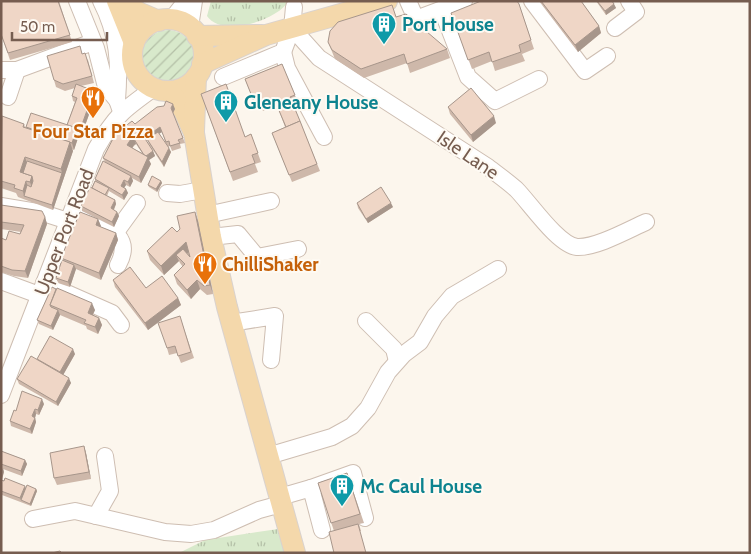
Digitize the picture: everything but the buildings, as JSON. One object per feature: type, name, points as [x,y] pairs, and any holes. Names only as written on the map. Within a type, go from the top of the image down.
[{"type":"main road","points":[[116,1],[134,43]]},
{"type":"main road","points":[[124,1],[138,12],[165,20],[194,32],[266,35]]},
{"type":"main road","points":[[165,20],[141,31],[134,43],[132,53],[136,71],[144,83],[162,89],[185,86],[199,71],[266,35],[385,2]]},
{"type":"main road","points":[[194,32],[203,49],[199,71],[194,133],[211,237],[231,323],[296,553]]},
{"type":"main road","points":[[162,89],[184,111],[194,133]]},
{"type":"street","points":[[78,1],[93,42],[106,87],[119,106]]},
{"type":"street","points":[[101,1],[113,26],[118,47],[119,106]]},
{"type":"street","points":[[165,20],[186,1]]},
{"type":"street","points":[[194,1],[194,32]]},
{"type":"street","points":[[408,1],[416,19],[464,1]]},
{"type":"street","points":[[532,1],[585,72],[607,56]]},
{"type":"street","points":[[615,28],[636,12],[629,1]]},
{"type":"street","points":[[294,7],[292,28],[283,52],[287,68],[324,137]]},
{"type":"street","points":[[442,10],[468,77],[495,101],[539,79]]},
{"type":"street","name":"Isle Lane","points":[[292,28],[319,58],[488,167],[514,188],[558,235],[570,245],[579,247],[596,243],[646,222]]},
{"type":"street","points":[[8,97],[9,70],[93,42]]},
{"type":"street","points":[[223,77],[283,52]]},
{"type":"street","name":"Upper Port Road","points":[[1,395],[96,149],[119,106],[162,89]]},
{"type":"street","points":[[167,193],[180,194],[203,190]]},
{"type":"street","points":[[207,215],[270,201]]},
{"type":"street","points":[[116,232],[137,203]]},
{"type":"street","points":[[1,206],[70,215],[116,232],[122,241],[124,253],[118,264]]},
{"type":"street","points":[[211,237],[238,234],[257,257],[298,249]]},
{"type":"street","points":[[268,456],[332,437],[352,426],[368,408],[388,372],[420,342],[435,316],[452,296],[498,269]]},
{"type":"street","points":[[1,281],[42,289],[112,313],[121,325]]},
{"type":"street","points":[[231,323],[275,316],[271,360]]},
{"type":"street","points":[[366,321],[394,349],[397,362]]},
{"type":"street","points":[[96,516],[110,490],[105,456]]},
{"type":"street","points":[[33,519],[75,511],[165,532],[191,534],[214,530],[310,488],[353,473],[365,518]]},
{"type":"street","points":[[310,488],[322,530]]},
{"type":"green space","points":[[211,1],[289,1],[273,15],[261,20],[249,24],[224,26],[214,22],[207,16]]},
{"type":"green space","points":[[163,30],[173,30],[187,37],[194,51],[194,61],[187,75],[173,82],[163,82],[153,78],[146,71],[142,61],[142,51],[146,41],[153,34]]},
{"type":"green space","points":[[278,529],[285,553],[179,553],[205,540]]},
{"type":"place","name":"Port House","points":[[384,45]]},
{"type":"place","name":"Four Star Pizza","points":[[93,119]]},
{"type":"place","name":"Gleneany House","points":[[226,123]]},
{"type":"place","name":"ChilliShaker","points":[[205,285]]},
{"type":"place","name":"Mc Caul House","points":[[342,507]]}]
